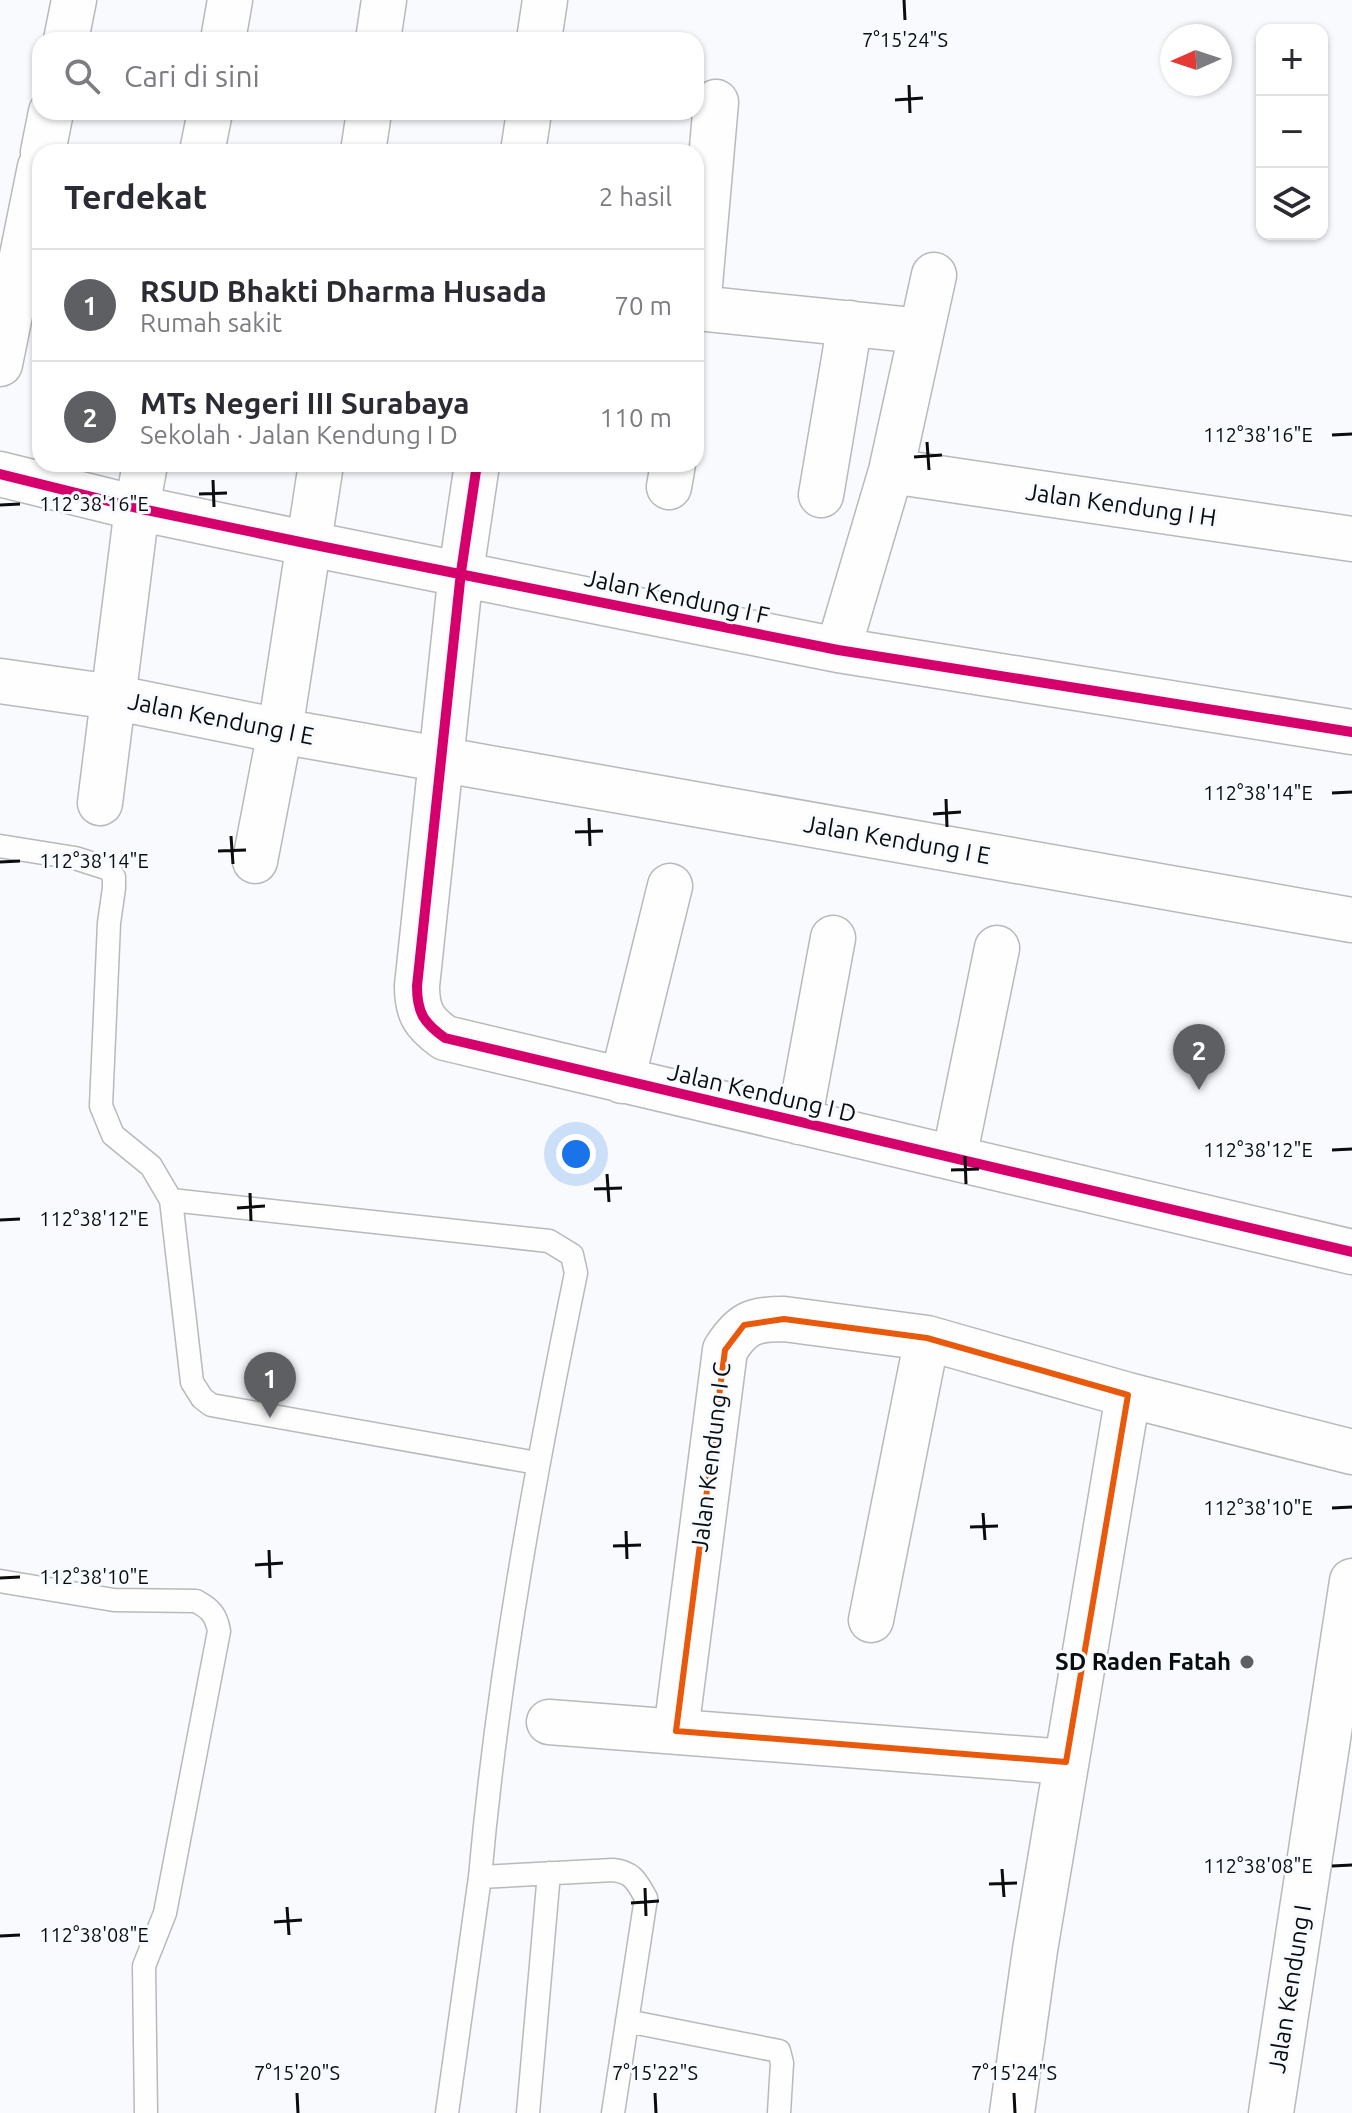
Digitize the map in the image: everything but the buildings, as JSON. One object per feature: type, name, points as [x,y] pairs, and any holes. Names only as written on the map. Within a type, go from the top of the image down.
[{"type":"street","points":[[68,32],[74,0]]},
{"type":"street","points":[[224,32],[230,0]]},
{"type":"street","points":[[379,32],[384,0]]},
{"type":"street","points":[[540,32],[545,0]]},
{"type":"street","points":[[704,236],[716,102]]},
{"type":"street","points":[[45,144],[49,120]]},
{"type":"street","points":[[204,144],[208,120]]},
{"type":"street","points":[[364,144],[368,120]]},
{"type":"street","points":[[524,144],[528,120]]},
{"type":"street","points":[[0,364],[32,206]]},
{"type":"street","points":[[838,650],[891,471],[934,275]]},
{"type":"street","points":[[704,314],[850,323],[921,331]]},
{"type":"street","points":[[821,495],[850,323]]},
{"type":"street","name":"Jalan Kendung I H","points":[[891,471],[1352,539]]},
{"type":"street","points":[[100,803],[144,472]]},
{"type":"street","points":[[255,861],[280,731],[320,472]]},
{"type":"street","points":[[442,760],[461,572],[476,472]]},
{"type":"street","name":"Jalan Kendung I F","points":[[0,474],[137,508],[838,650],[1352,732]]},
{"type":"street","name":"Jalan Kendung I E","points":[[0,681],[112,697],[280,731],[1352,920]]},
{"type":"street","name":"Jalan Kendung I D","points":[[442,760],[417,1007],[433,1029],[445,1038],[1352,1252]]},
{"type":"street","points":[[622,1081],[670,886]]},
{"type":"street","points":[[799,1122],[833,938]]},
{"type":"street","points":[[954,1158],[997,948]]},
{"type":"street","name":"Jalan Kendung I C","points":[[676,1731],[725,1350],[744,1325],[765,1319],[784,1319],[927,1338],[1128,1395],[1352,1452]]},
{"type":"street","points":[[871,1620],[927,1338]]},
{"type":"street","points":[[1012,2113],[1035,1950],[1128,1395]]},
{"type":"street","name":"Jalan Kendung I","points":[[1271,2113],[1352,1581]]},
{"type":"street","points":[[549,1722],[1066,1762]]},
{"type":"lane","points":[[0,846],[75,858],[109,869],[114,877],[101,1106],[113,1135],[151,1166],[171,1200],[192,1382],[202,1398],[211,1405],[537,1463]]},
{"type":"lane","points":[[171,1200],[549,1241],[572,1255],[576,1273],[537,1463],[491,1757],[480,1877],[447,2113]]},
{"type":"lane","points":[[0,1581],[114,1600],[196,1601],[216,1616],[219,1631],[165,1913],[144,1966],[146,2113]]},
{"type":"lane","points":[[480,1877],[624,1871],[635,1878],[646,1898],[613,2113]]},
{"type":"lane","points":[[528,2113],[549,1873]]},
{"type":"lane","points":[[627,2021],[779,2051],[782,2063],[779,2113]]},
{"type":"highlighted area","points":[[784,1319],[927,1338],[1128,1395],[1066,1762],[676,1731],[725,1350],[744,1325]]},
{"type":"cycle path","points":[[476,472],[461,572],[417,986],[420,1010],[432,1027],[445,1038],[1352,1252]]},
{"type":"cycle path","points":[[0,474],[137,508],[838,650],[1352,732]]},
{"type":"place","name":"MTs Negeri III Surabaya","points":[[1199,1090]]},
{"type":"place","name":"RSUD Bhakti Dharma Husada","points":[[270,1418]]},
{"type":"place","name":"SD Raden Fatah","points":[[1247,1662]]}]
